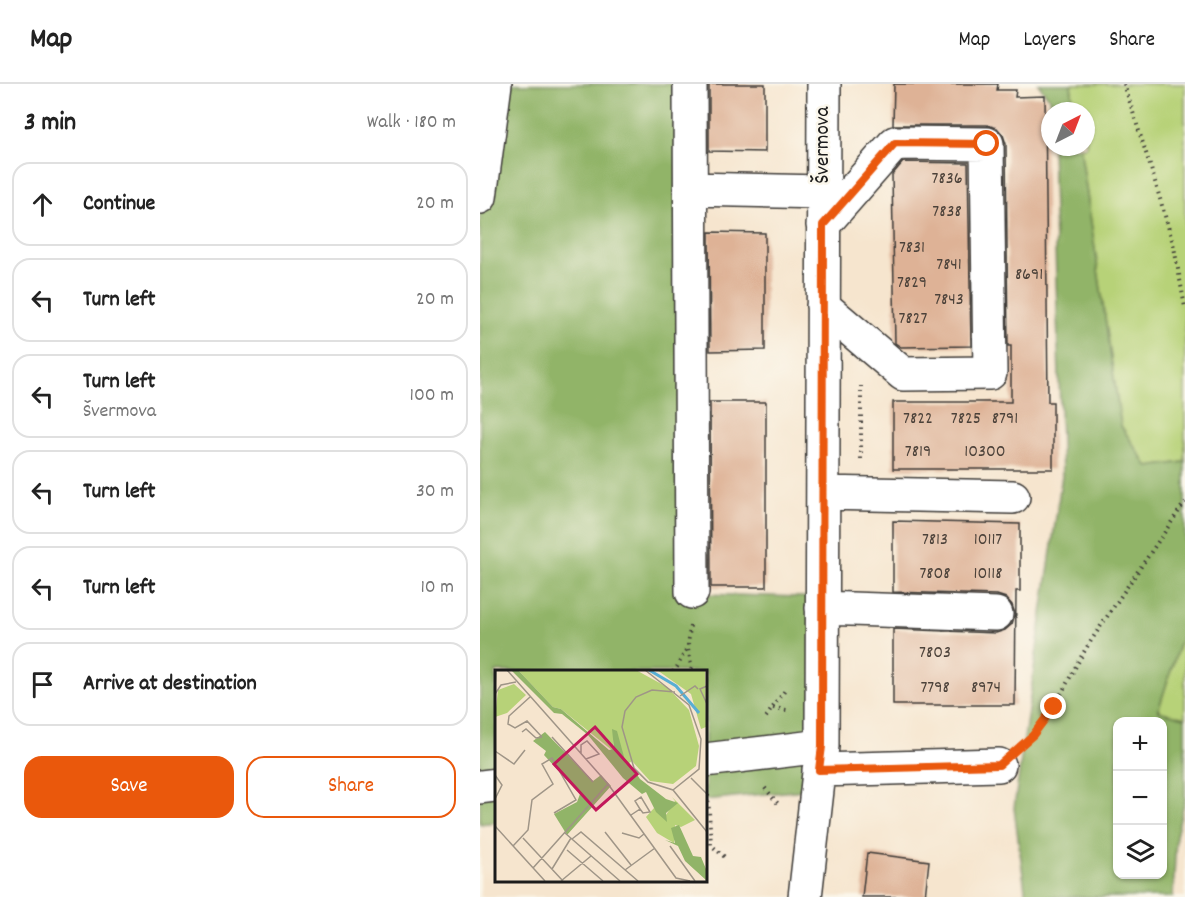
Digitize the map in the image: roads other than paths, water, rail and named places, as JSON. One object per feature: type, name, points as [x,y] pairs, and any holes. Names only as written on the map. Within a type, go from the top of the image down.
[{"type":"street","points":[[480,197],[495,84]]},
{"type":"street","points":[[690,84],[692,592]]},
{"type":"street","name":"Švermova","points":[[806,897],[821,758],[824,84]]},
{"type":"street","points":[[823,225],[895,143],[987,144],[990,373],[903,374],[823,306]]},
{"type":"street","points":[[690,189],[824,192]]},
{"type":"street","points":[[823,493],[1013,497]]},
{"type":"street","points":[[822,608],[996,614]]},
{"type":"street","points":[[706,760],[821,758],[999,765]]},
{"type":"street","points":[[480,787],[495,785]]}]
